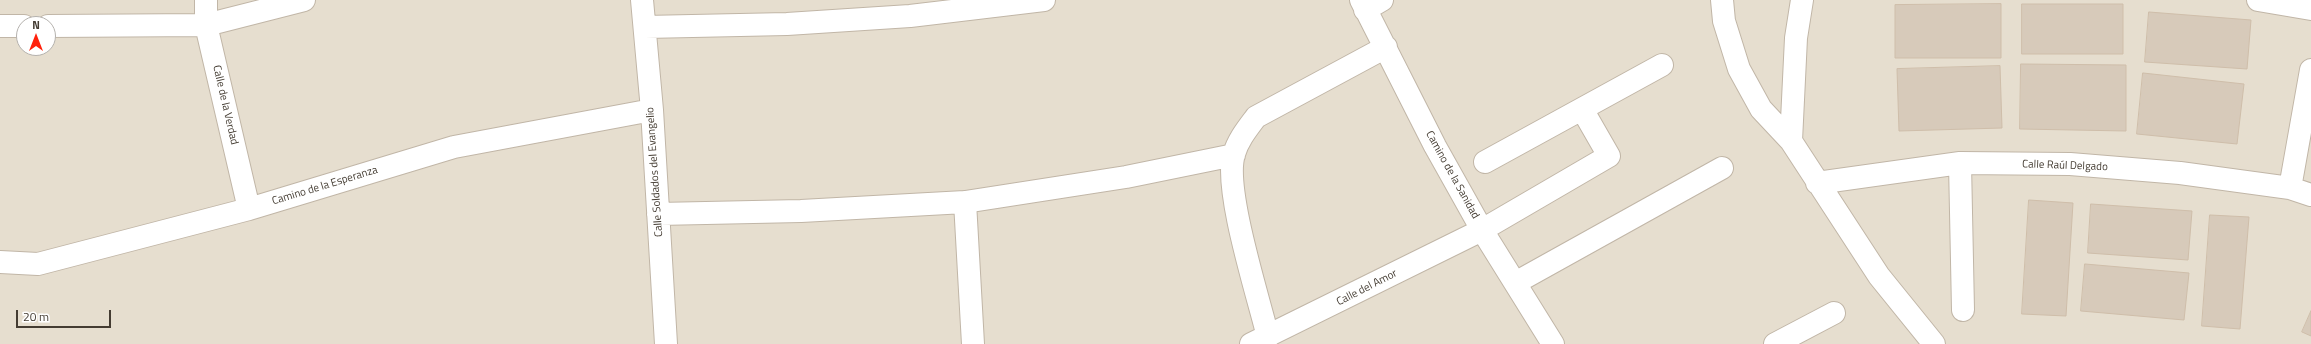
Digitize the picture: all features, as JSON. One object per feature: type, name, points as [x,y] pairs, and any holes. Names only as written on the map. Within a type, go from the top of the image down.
[{"type":"street","name":"Calle de la Verdad","points":[[206,0],[206,25],[249,209]]},
{"type":"street","points":[[56,26],[206,25],[304,0]]},
{"type":"street","name":"Calle Soldados del Evangelio","points":[[642,0],[646,27],[652,110],[666,344]]},
{"type":"street","points":[[646,27],[787,24],[910,16],[1044,0]]},
{"type":"street","points":[[1722,0],[1724,21],[1739,69],[1761,109],[1791,141],[1879,276],[1934,344]]},
{"type":"street","points":[[1791,141],[1796,38],[1802,0]]},
{"type":"street","points":[[2258,0],[2311,9]]},
{"type":"street","name":"Camino de la Sanidad","points":[[1369,3],[1386,47],[1435,146],[1482,230],[1553,344]]},
{"type":"street","points":[[0,26],[16,26]]},
{"type":"street","points":[[1260,340],[1236,209],[1232,177],[1234,155],[1243,134],[1256,118],[1386,47]]},
{"type":"street","points":[[1485,162],[1662,65]]},
{"type":"street","points":[[2290,188],[2311,70]]},
{"type":"street","name":"Calle del Amor","points":[[1260,340],[1482,230],[1609,156],[1582,109]]},
{"type":"street","name":"Camino de la Esperanza","points":[[0,262],[38,264],[249,209],[454,147],[652,110]]},
{"type":"street","points":[[658,214],[801,211],[965,202],[1126,177],[1234,155]]},
{"type":"street","points":[[1960,163],[1963,310]]},
{"type":"street","name":"Calle Raúl Delgado","points":[[1817,183],[1960,163],[2070,164],[2180,173],[2290,188],[2311,195]]},
{"type":"street","points":[[1515,283],[1722,168]]},
{"type":"street","points":[[965,202],[973,344]]},
{"type":"street","points":[[1775,344],[1834,313]]},
{"type":"shaded area","points":[[0,0],[2311,0],[2311,344],[0,344]]},
{"type":"building","points":[[2001,4],[2001,58],[1895,58],[1895,5]]},
{"type":"building","points":[[2022,4],[2123,4],[2123,54],[2022,54]]},
{"type":"building","points":[[2149,12],[2251,20],[2247,69],[2145,62]]},
{"type":"building","points":[[2021,64],[2126,65],[2126,131],[2020,129]]},
{"type":"building","points":[[2000,66],[2002,128],[1899,131],[1897,69]]},
{"type":"building","points":[[2143,73],[2244,84],[2237,144],[2137,134]]},
{"type":"building","points":[[2029,200],[2073,203],[2066,316],[2022,314]]},
{"type":"building","points":[[2091,204],[2192,211],[2188,260],[2088,253]]},
{"type":"building","points":[[2210,215],[2249,217],[2240,329],[2202,326]]},
{"type":"building","points":[[2085,264],[2189,273],[2184,320],[2081,311]]},
{"type":"building","points":[[2311,311],[2311,336],[2302,332]]}]
